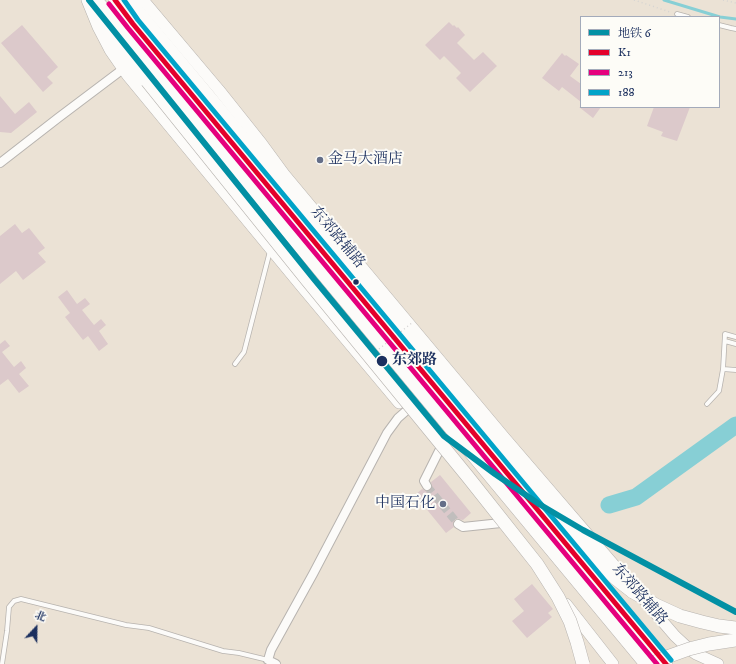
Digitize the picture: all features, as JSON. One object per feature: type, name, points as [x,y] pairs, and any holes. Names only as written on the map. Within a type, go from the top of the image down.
[{"type":"main road","points":[[89,0],[104,38],[123,69],[452,468],[528,556],[613,664]]},
{"type":"main road","points":[[89,0],[134,69],[147,81],[307,280],[468,476],[537,564],[558,597],[570,621],[582,664]]},
{"type":"main road","points":[[96,0],[646,664]]},
{"type":"main road","points":[[114,0],[666,664]]},
{"type":"main road","points":[[137,3],[572,533],[600,564],[633,592],[656,605],[680,616],[719,626],[736,628]]},
{"type":"main road","name":"东郊路辅路","points":[[137,3],[219,90],[284,174],[353,257],[674,636],[688,649],[718,664]]},
{"type":"main road","points":[[428,401],[439,451]]},
{"type":"main road","points":[[500,524],[527,521]]},
{"type":"main road","points":[[652,664],[689,649],[736,640]]},
{"type":"street","points":[[0,164],[123,69]]},
{"type":"street","points":[[276,664],[268,660],[271,650],[313,574],[387,433],[398,418],[406,411]]},
{"type":"street","points":[[427,486],[424,481],[439,451]]},
{"type":"street","points":[[458,524],[463,527],[500,524]]},
{"type":"lane","points":[[677,14],[684,16]]},
{"type":"lane","points":[[720,25],[736,29]]},
{"type":"lane","points":[[235,364],[244,352],[271,249]]},
{"type":"lane","points":[[707,404],[719,391],[723,369],[725,334],[736,337]]},
{"type":"lane","points":[[724,341],[736,344]]},
{"type":"lane","points":[[723,369],[736,370]]},
{"type":"lane","points":[[2,664],[8,631],[9,607],[14,601],[21,599],[126,625],[149,628],[223,651],[238,652],[268,660]]},
{"type":"path","points":[[634,0],[677,14]]},
{"type":"path","points":[[723,0],[736,3]]},
{"type":"path","points":[[376,352],[413,322]]},
{"type":"building","points":[[449,22],[453,26],[458,27],[465,35],[457,43],[474,60],[483,52],[497,66],[470,92],[456,78],[461,73],[444,56],[440,60],[425,45]]},
{"type":"building","points":[[22,25],[58,67],[47,77],[53,83],[43,92],[1,43]]},
{"type":"building","points":[[562,53],[565,56],[566,55],[579,64],[570,76],[580,83],[580,101],[562,87],[559,91],[542,78]]},
{"type":"building","points":[[0,96],[15,114],[29,102],[37,112],[11,133],[0,132]]},
{"type":"building","points":[[580,108],[600,108],[593,118]]},
{"type":"building","points":[[654,108],[690,108],[677,141],[661,136],[663,132],[647,126]]},
{"type":"building","points":[[15,224],[22,233],[29,228],[45,248],[38,253],[46,262],[23,280],[16,271],[0,284],[0,236]]},
{"type":"building","points":[[67,290],[77,304],[85,298],[90,304],[82,310],[94,325],[101,319],[106,325],[99,331],[108,344],[99,351],[88,336],[83,340],[65,317],[70,313],[58,297]]},
{"type":"building","points":[[5,340],[10,346],[2,352],[14,367],[21,361],[26,368],[19,374],[29,386],[19,393],[8,379],[0,385],[0,344]]},
{"type":"building","name":"中国石化","points":[[440,475],[471,513],[463,520],[455,519],[453,524],[454,527],[446,533],[415,495],[422,489],[427,491],[430,490],[432,486],[431,482]]},
{"type":"building","points":[[532,584],[553,609],[548,613],[552,617],[527,638],[512,621],[524,611],[514,599]]},
{"type":"waterway","points":[[664,0],[717,16]]},
{"type":"waterway","points":[[720,17],[736,19]]},
{"type":"waterway","points":[[609,505],[636,497],[736,425]]},
{"type":"tunnel","points":[[427,486],[458,524]]},
{"type":"metro line","name":"6","points":[[89,0],[314,279],[444,436],[495,474],[539,504],[583,530],[736,612]]},
{"type":"transit line","name":"K1","points":[[115,0],[133,24],[666,664]]},
{"type":"transit line","name":"188","points":[[124,0],[138,20],[671,660]]},
{"type":"transit line","name":"213","points":[[109,4],[657,664]]},
{"type":"place","name":"金马大酒店","points":[[320,160]]},
{"type":"place","name":"东郊路","points":[[382,361]]},
{"type":"place","name":"中国石化","points":[[443,504]]}]
